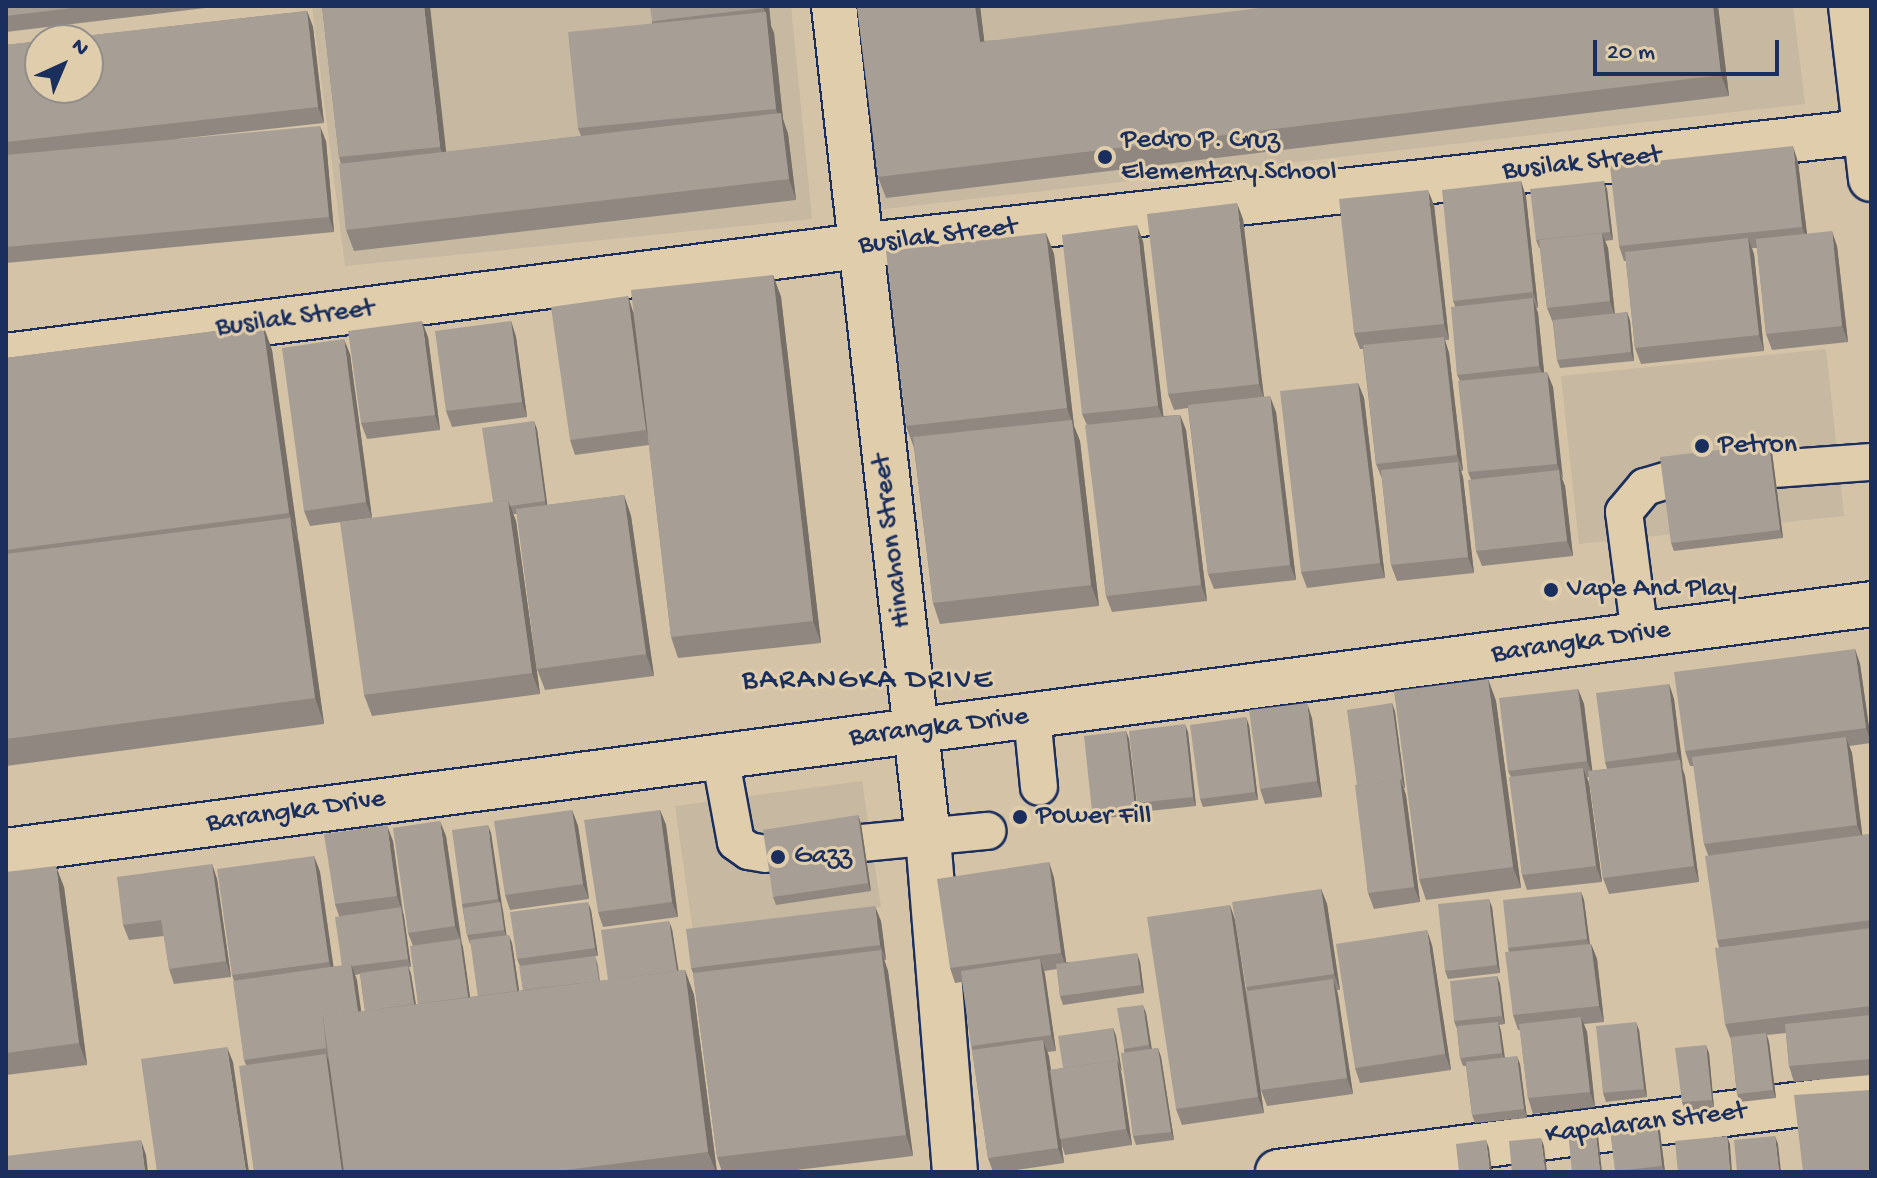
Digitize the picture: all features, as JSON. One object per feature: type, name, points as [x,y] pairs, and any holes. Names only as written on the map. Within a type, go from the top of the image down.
[{"type":"street","name":"Hinahon Street","points":[[834,6],[928,837],[955,1172]]},
{"type":"street","points":[[1851,6],[1868,132],[1871,179]]},
{"type":"street","name":"Busilak Street","points":[[6,356],[859,246],[1868,132]]},
{"type":"street","name":"Barangka Drive","points":[[6,851],[1871,604]]},
{"type":"street","name":"Kapalaran Street","points":[[1278,1172],[1871,1095]]},
{"type":"lane","points":[[1775,469],[1871,462]]},
{"type":"lane","points":[[1640,635],[1624,512],[1645,487],[1665,481]]},
{"type":"lane","points":[[1032,716],[1039,787]]},
{"type":"lane","points":[[720,756],[736,842],[749,851],[766,854]]},
{"type":"lane","points":[[862,843],[987,831]]},
{"type":"shaded area","points":[[312,6],[791,6],[812,219],[345,266]]},
{"type":"shaded area","name":"Pedro P. Cruz Elementary School","points":[[851,6],[1793,6],[1805,104],[876,210]]},
{"type":"shaded area","name":"Petron","points":[[1826,349],[1844,516],[1579,544],[1561,376]]},
{"type":"shaded area","name":"Gazz","points":[[862,781],[881,907],[693,932],[675,806]]},
{"type":"building","points":[[6,6],[89,6],[6,16]]},
{"type":"building","points":[[322,6],[424,6],[440,147],[339,157]]},
{"type":"building","points":[[650,6],[763,6],[764,8],[652,21]]},
{"type":"building","name":"Pedro P. Cruz Elementary School","points":[[857,6],[975,6],[980,42],[1276,6],[1713,6],[1721,75],[878,177]]},
{"type":"building","points":[[307,11],[318,107],[6,142],[6,45],[24,43],[24,104],[104,104],[104,34]]},
{"type":"building","points":[[766,12],[776,109],[578,128],[568,32]]},
{"type":"building","points":[[781,113],[789,179],[346,230],[339,164]]},
{"type":"building","points":[[320,126],[329,217],[6,247],[6,155]]},
{"type":"building","points":[[1793,146],[1802,227],[1619,246],[1610,166]]},
{"type":"building","points":[[1521,181],[1533,292],[1453,301],[1442,190]]},
{"type":"building","points":[[1604,181],[1610,232],[1536,240],[1530,189]]},
{"type":"building","points":[[1428,190],[1444,324],[1354,333],[1339,199]]},
{"type":"building","points":[[1237,203],[1259,384],[1168,394],[1147,214]]},
{"type":"building","points":[[1137,225],[1158,406],[1082,414],[1062,235]]},
{"type":"building","points":[[1832,231],[1842,326],[1766,334],[1756,239]]},
{"type":"building","points":[[1046,233],[1067,408],[906,426],[886,251]]},
{"type":"building","points":[[1602,233],[1610,301],[1547,308],[1539,240]]},
{"type":"building","points":[[1748,238],[1759,335],[1635,348],[1625,252]]},
{"type":"building","points":[[773,275],[813,621],[671,637],[631,290]]},
{"type":"building","points":[[628,296],[646,430],[570,440],[551,307]]},
{"type":"building","points":[[1533,298],[1539,366],[1457,375],[1451,307]]},
{"type":"building","points":[[1627,312],[1631,352],[1557,360],[1553,320]]},
{"type":"building","points":[[422,321],[435,415],[361,423],[348,331]]},
{"type":"building","points":[[511,321],[522,402],[446,411],[435,331]]},
{"type":"building","points":[[263,325],[289,513],[6,550],[6,358]]},
{"type":"building","points":[[1444,337],[1457,455],[1376,464],[1363,345]]},
{"type":"building","points":[[344,339],[366,502],[304,511],[282,348]]},
{"type":"building","points":[[1547,372],[1557,464],[1468,472],[1458,381]]},
{"type":"building","points":[[1358,383],[1380,563],[1301,572],[1280,391]]},
{"type":"building","points":[[1270,396],[1290,565],[1208,574],[1188,405]]},
{"type":"building","points":[[1180,415],[1201,585],[1106,596],[1085,425]]},
{"type":"building","points":[[1072,420],[1091,585],[933,603],[913,437]]},
{"type":"building","points":[[534,421],[545,501],[510,506],[508,500],[493,502],[482,428]]},
{"type":"building","points":[[1769,444],[1780,530],[1671,543],[1660,457]]},
{"type":"building","points":[[1458,462],[1468,557],[1391,565],[1381,470]]},
{"type":"building","points":[[1559,470],[1567,541],[1476,551],[1468,480]]},
{"type":"building","points":[[624,495],[646,654],[537,669],[516,509]]},
{"type":"building","points":[[508,500],[532,673],[364,695],[340,522]]},
{"type":"building","points":[[290,518],[315,698],[6,739],[6,554]]},
{"type":"building","points":[[1855,649],[1866,728],[1685,751],[1674,672]]},
{"type":"building","points":[[1488,679],[1513,867],[1419,879],[1394,691]]},
{"type":"building","points":[[1669,684],[1677,752],[1605,762],[1596,693]]},
{"type":"building","points":[[1578,689],[1587,761],[1508,771],[1499,698]]},
{"type":"building","points":[[1307,703],[1317,781],[1260,789],[1249,710]]},
{"type":"building","points":[[1392,703],[1402,779],[1357,785],[1347,710]]},
{"type":"building","points":[[1246,717],[1255,792],[1200,799],[1190,725]]},
{"type":"building","points":[[1185,724],[1193,797],[1137,803],[1129,731]]},
{"type":"building","points":[[1126,731],[1135,807],[1092,811],[1084,736]]},
{"type":"building","points":[[1846,737],[1857,825],[1704,844],[1692,757]]},
{"type":"building","points":[[1680,760],[1694,866],[1603,878],[1588,771]]},
{"type":"building","points":[[1583,768],[1596,866],[1522,875],[1509,777]]},
{"type":"building","points":[[1400,779],[1414,887],[1368,893],[1355,785]]},
{"type":"building","points":[[572,810],[583,884],[505,895],[494,821]]},
{"type":"building","points":[[660,810],[672,902],[598,912],[584,820]]},
{"type":"building","points":[[858,815],[868,883],[773,897],[763,830]]},
{"type":"building","points":[[440,821],[455,926],[408,933],[393,828]]},
{"type":"building","points":[[387,825],[397,896],[335,904],[324,834]]},
{"type":"building","points":[[488,825],[498,899],[462,904],[452,830]]},
{"type":"building","points":[[1871,834],[1871,920],[1717,940],[1705,856]]},
{"type":"building","points":[[314,856],[329,962],[232,975],[217,869]]},
{"type":"building","points":[[1049,862],[1061,953],[950,968],[937,879]]},
{"type":"building","points":[[212,864],[226,961],[169,969],[161,920],[123,925],[117,877]]},
{"type":"building","points":[[56,866],[79,1043],[6,1053],[6,872]]},
{"type":"building","points":[[1321,889],[1334,974],[1246,987],[1232,902]]},
{"type":"building","points":[[1581,892],[1587,939],[1508,948],[1503,900]]},
{"type":"building","points":[[1489,899],[1497,965],[1445,971],[1438,904]]},
{"type":"building","points":[[500,902],[504,930],[467,935],[463,908]]},
{"type":"building","points":[[588,902],[595,948],[517,959],[510,912]]},
{"type":"building","points":[[1230,905],[1258,1097],[1176,1109],[1147,917]]},
{"type":"building","points":[[875,906],[880,945],[691,968],[686,929]]},
{"type":"building","points":[[401,907],[408,959],[342,966],[335,917]]},
{"type":"building","points":[[669,921],[677,971],[608,980],[601,930]]},
{"type":"building","points":[[1871,928],[1871,1006],[1725,1024],[1715,948]]},
{"type":"building","points":[[1427,930],[1445,1054],[1355,1068],[1336,944]]},
{"type":"building","points":[[509,935],[517,991],[478,996],[470,940]]},
{"type":"building","points":[[460,939],[468,997],[418,1004],[410,946]]},
{"type":"building","points":[[1591,944],[1599,1006],[1513,1015],[1505,952]]},
{"type":"building","points":[[881,950],[906,1135],[717,1157],[693,973]]},
{"type":"building","points":[[1137,953],[1141,985],[1060,996],[1056,964]]},
{"type":"building","points":[[595,956],[599,981],[523,990],[519,966]]},
{"type":"building","points":[[1040,959],[1051,1035],[971,1046],[961,971]]},
{"type":"building","points":[[351,964],[358,1012],[323,1016],[326,1048],[244,1060],[233,981]]},
{"type":"building","points":[[408,966],[414,1004],[365,1011],[360,973]]},
{"type":"building","points":[[685,970],[708,1152],[550,1172],[344,1172],[323,1016]]},
{"type":"building","points":[[1497,976],[1502,1016],[1454,1021],[1450,981]]},
{"type":"building","points":[[1333,979],[1347,1078],[1261,1090],[1246,991]]},
{"type":"building","points":[[1143,1005],[1149,1045],[1124,1049],[1117,1008]]},
{"type":"building","points":[[1871,1015],[1871,1059],[1789,1066],[1785,1024]]},
{"type":"building","points":[[1581,1017],[1590,1092],[1528,1098],[1519,1024]]},
{"type":"building","points":[[1498,1022],[1502,1053],[1460,1058],[1457,1026]]},
{"type":"building","points":[[1636,1022],[1644,1089],[1603,1093],[1596,1026]]},
{"type":"building","points":[[1113,1028],[1119,1064],[1117,1060],[1063,1068],[1058,1036]]},
{"type":"building","points":[[1766,1033],[1773,1090],[1737,1094],[1731,1037]]},
{"type":"building","points":[[1043,1040],[1058,1148],[988,1158],[972,1050]]},
{"type":"building","points":[[1706,1045],[1712,1100],[1682,1102],[1675,1048]]},
{"type":"building","points":[[227,1047],[246,1172],[157,1172],[141,1059]]},
{"type":"building","points":[[1158,1048],[1171,1132],[1133,1136],[1121,1053]]},
{"type":"building","points":[[326,1054],[342,1172],[254,1172],[239,1066]]},
{"type":"building","points":[[1517,1056],[1524,1109],[1472,1115],[1466,1062]]},
{"type":"building","points":[[1117,1060],[1126,1129],[1060,1139],[1050,1070]]},
{"type":"building","points":[[1871,1090],[1871,1172],[1803,1172],[1794,1095]]},
{"type":"building","points":[[1657,1123],[1662,1166],[1615,1171],[1610,1129]]},
{"type":"building","points":[[1595,1127],[1600,1172],[1572,1172],[1568,1131]]},
{"type":"building","points":[[1727,1136],[1730,1172],[1678,1172],[1675,1141]]},
{"type":"building","points":[[1775,1136],[1779,1172],[1737,1172],[1734,1140]]},
{"type":"building","points":[[1541,1138],[1545,1171],[1512,1172],[1509,1141]]},
{"type":"building","points":[[141,1140],[145,1172],[6,1172],[6,1156]]},
{"type":"building","points":[[1486,1140],[1490,1172],[1459,1172],[1456,1144]]},
{"type":"place","name":"Pedro P. Cruz Elementary School","points":[[1105,157]]},
{"type":"place","name":"Petron","points":[[1702,446]]},
{"type":"place","name":"Vape And Play","points":[[1551,590]]},
{"type":"place","name":"Power Fill","points":[[1020,817]]},
{"type":"place","name":"Gazz","points":[[778,857]]},
{"type":"district","name":"BARANGKA DRIVE","points":[[868,682]]}]
